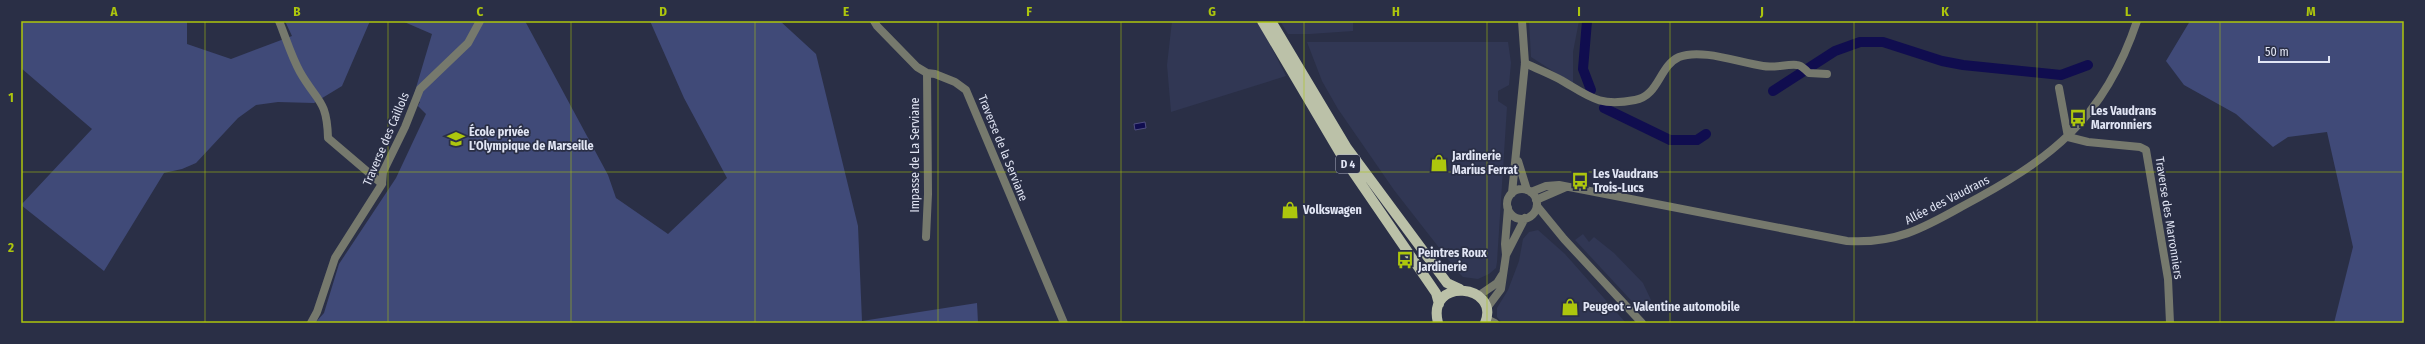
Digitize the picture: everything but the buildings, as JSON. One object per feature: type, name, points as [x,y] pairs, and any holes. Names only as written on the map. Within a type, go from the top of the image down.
[{"type":"main road","name":"D 4","points":[[1262,21],[1340,153],[1436,293],[1439,304]]},
{"type":"main road","name":"D 4","points":[[1271,21],[1347,148],[1447,283],[1460,289]]},
{"type":"main road","points":[[1438,323],[1439,304],[1444,297],[1460,289],[1470,291],[1478,296],[1488,319]]},
{"type":"street","points":[[279,21],[300,72],[324,106],[327,118],[328,138],[382,184]]},
{"type":"street","name":"Traverse des Caillols","points":[[311,323],[317,312],[335,258],[382,184],[383,172],[405,127],[420,89],[468,43],[480,21]]},
{"type":"street","name":"Traverse de la Serviane","points":[[874,21],[876,26],[917,67],[927,73],[935,74],[955,82],[966,90],[1064,323]]},
{"type":"street","points":[[1488,319],[1501,289],[1504,273],[1508,208],[1512,194],[1517,155],[1526,63],[1522,21]]},
{"type":"street","name":"Allée des Vaudrans","points":[[1529,191],[1546,186],[1571,186],[1847,241],[1885,240],[1916,232],[2008,183],[2045,158],[2068,137],[2100,96],[2119,66],[2137,21]]},
{"type":"street","points":[[1526,63],[1560,80],[1589,98],[1610,101],[1635,100],[1648,96],[1670,64],[1686,55],[1710,56],[1763,66],[1802,67],[1809,74],[1827,74]]},
{"type":"street","name":"Impasse de La Serviane","points":[[926,237],[928,194],[927,73]]},
{"type":"street","points":[[2059,88],[2068,137]]},
{"type":"street","name":"Traverse des Marronniers","points":[[2068,137],[2088,142],[2140,147],[2146,150],[2168,279],[2170,323]]},
{"type":"street","points":[[1517,155],[1529,191],[1537,203],[1564,239],[1642,323]]},
{"type":"street","points":[[1506,255],[1525,218],[1533,214],[1537,203],[1571,186]]},
{"type":"street","points":[[1512,194],[1522,189],[1529,191]]},
{"type":"street","points":[[1508,208],[1514,216],[1525,218]]},
{"type":"street","points":[[1478,296],[1497,283],[1504,273]]},
{"type":"shaded area","points":[[21,21],[187,21],[187,44],[231,59],[292,36],[285,21],[370,21],[342,86],[314,103],[278,102],[256,105],[238,118],[196,163],[182,169],[164,173],[104,271],[21,205],[92,129],[21,68]]},
{"type":"shaded area","points":[[402,21],[525,21],[608,175],[616,198],[668,234],[727,178],[684,98],[650,21],[780,21],[816,54],[858,226],[862,321],[977,303],[978,323],[315,323],[324,313],[339,264],[396,178],[426,114],[418,106],[420,102],[413,98],[432,34]]},
{"type":"shaded area","points":[[1172,21],[1258,21],[1286,76],[1171,112],[1167,65]]},
{"type":"shaded area","points":[[1280,21],[1353,21],[1353,31],[1288,34]]},
{"type":"shaded area","points":[[1529,21],[1579,21],[1573,52],[1573,84],[1531,57]]},
{"type":"shaded area","points":[[2190,21],[2404,21],[2404,323],[2334,323],[2353,247],[2327,132],[2288,137],[2273,147],[2236,114],[2184,85],[2166,61]]},
{"type":"shaded area","name":"Jardinerie Marius Ferrat","points":[[1307,42],[1508,42],[1511,63],[1509,85],[1498,91],[1498,101],[1507,107],[1497,262],[1496,268],[1489,274],[1478,279],[1463,277],[1458,272],[1394,190],[1338,109],[1322,81]]},
{"type":"shaded area","points":[[1145,122],[1146,128],[1135,130],[1134,124]]},
{"type":"shaded area","points":[[1538,230],[1565,254],[1626,323],[1502,323],[1497,317],[1497,308],[1508,290],[1519,261],[1523,239],[1529,232]]},
{"type":"shaded area","points":[[1583,234],[1589,242],[1594,237],[1614,253],[1643,283],[1651,300],[1640,310],[1575,240]]},
{"type":"waterway","points":[[1587,21],[1583,69],[1591,90]]},
{"type":"waterway","points":[[1773,91],[1835,51],[1860,42],[1883,42],[1942,61],[1963,65],[2061,75],[2088,65]]},
{"type":"waterway","points":[[1604,108],[1670,140],[1697,140],[1706,134]]},
{"type":"place","name":"Les Vaudrans Marronniers","points":[[2078,118]]},
{"type":"place","name":"École privée L'Olympique de Marseille","points":[[456,139]]},
{"type":"place","name":"Jardinerie Marius Ferrat","points":[[1439,163]]},
{"type":"place","name":"Les Vaudrans Trois-Lucs","points":[[1580,181]]},
{"type":"place","name":"Volkswagen","points":[[1290,210]]},
{"type":"place","name":"Peintres Roux Jardinerie","points":[[1405,260]]},
{"type":"place","name":"Peugeot - Valentine automobile","points":[[1570,307]]}]
